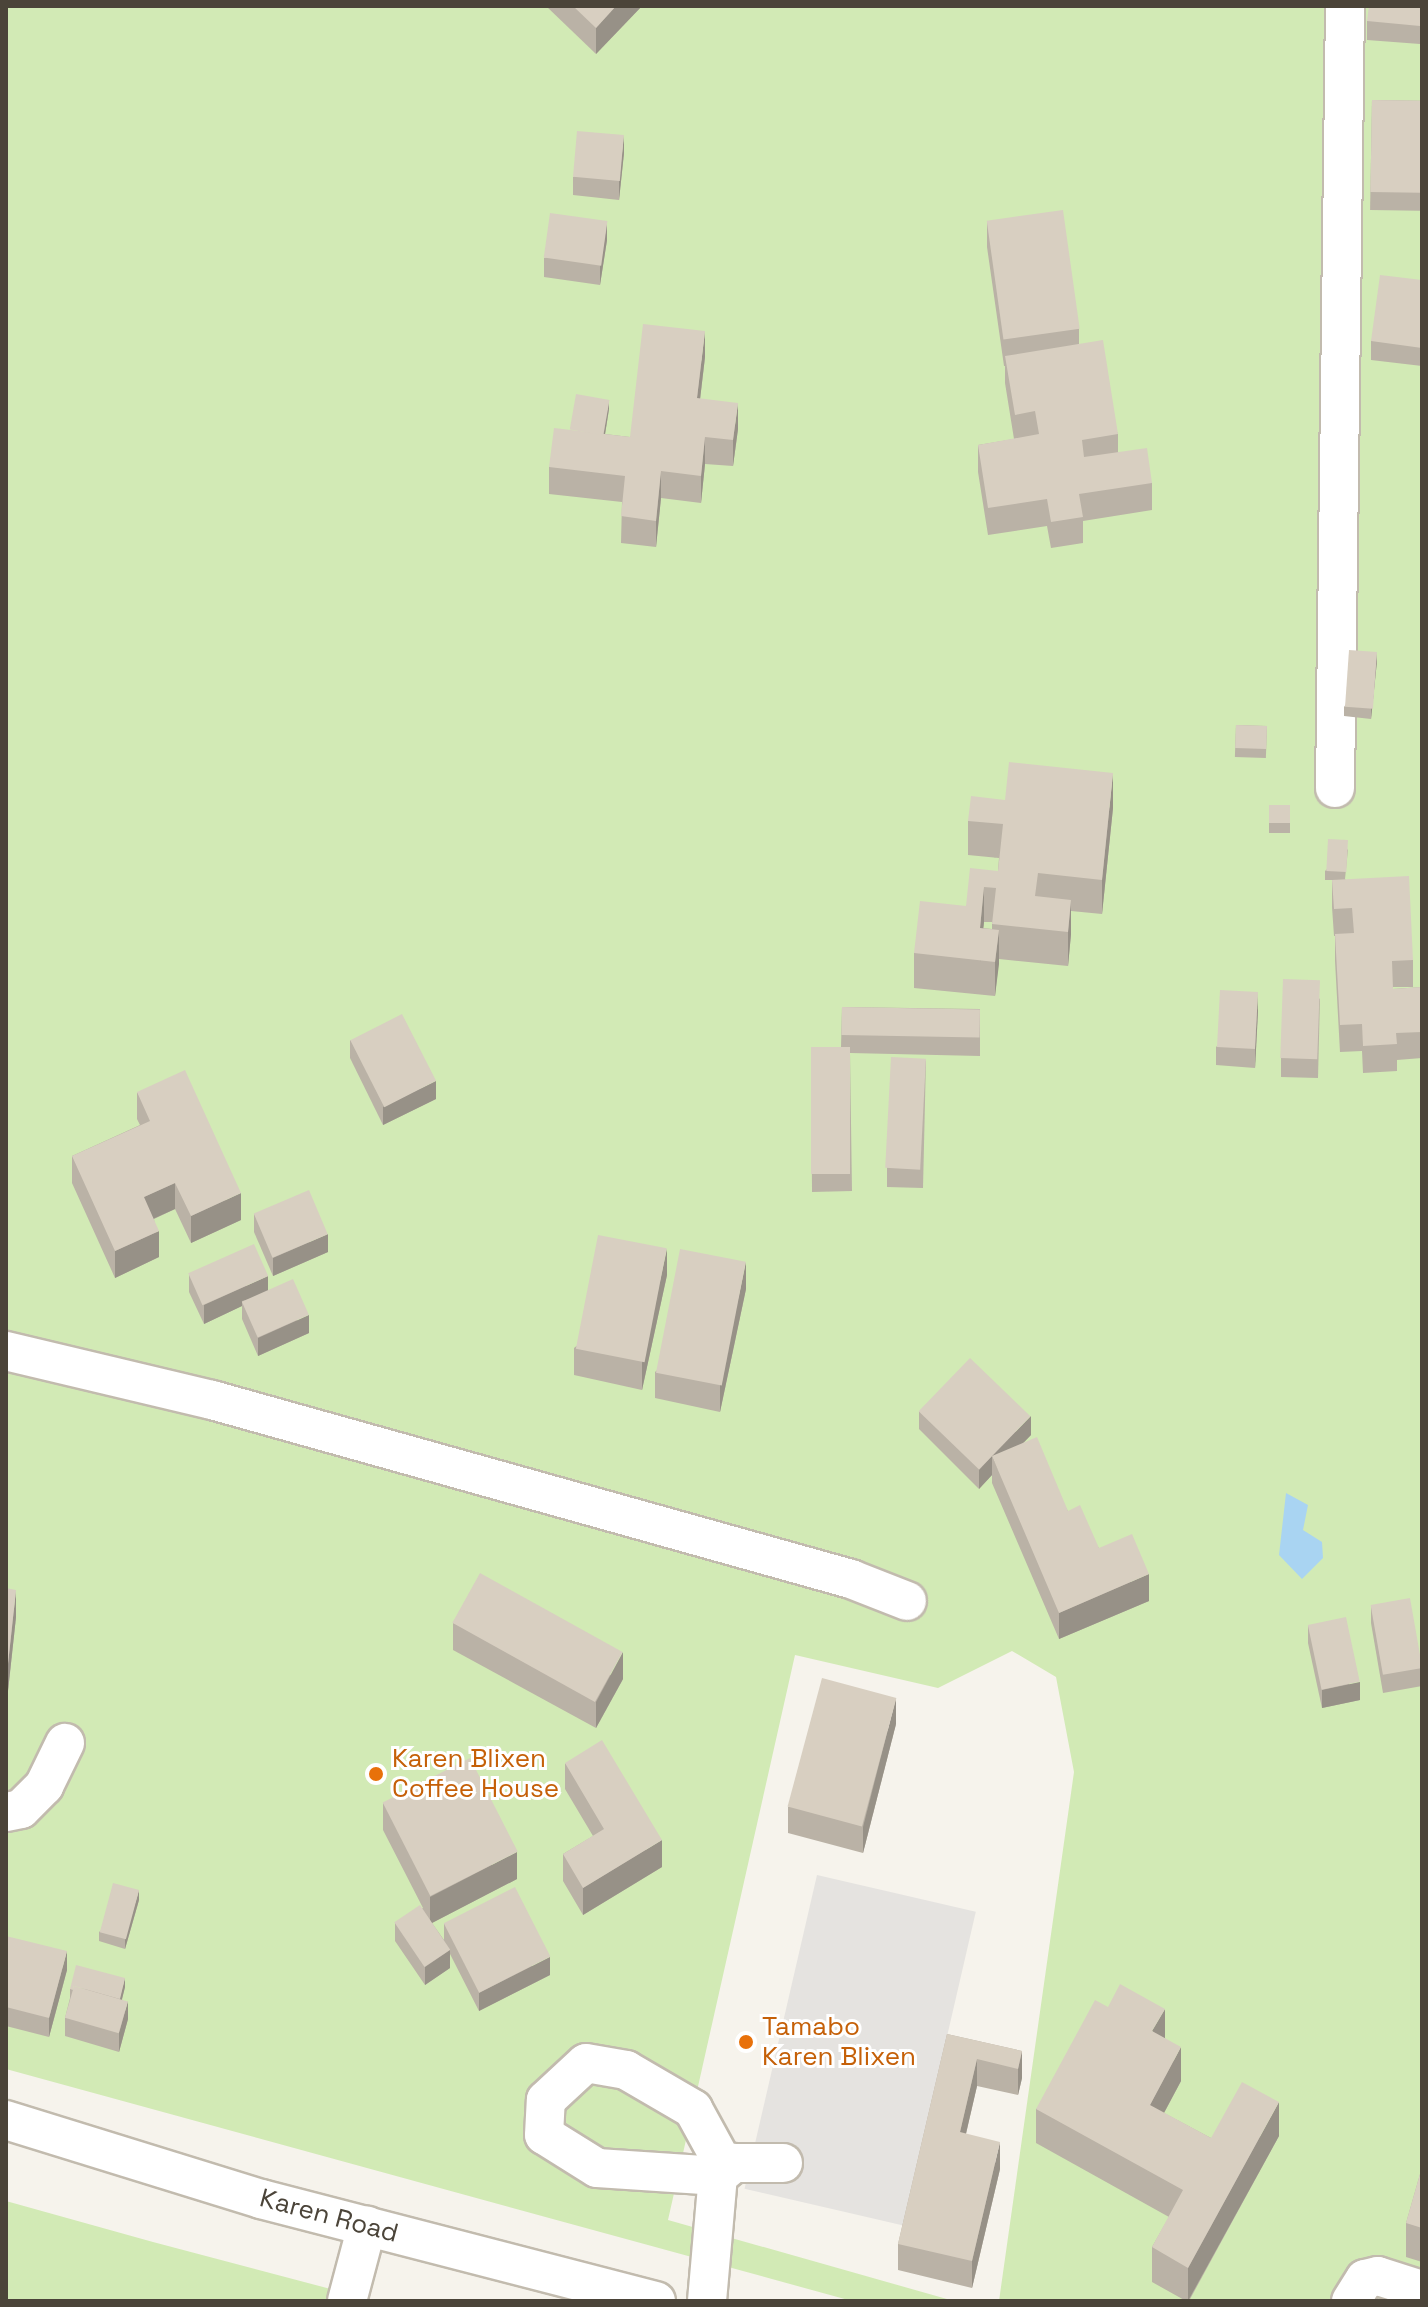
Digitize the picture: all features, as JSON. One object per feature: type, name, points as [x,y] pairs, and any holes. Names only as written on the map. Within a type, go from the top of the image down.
[{"type":"street","points":[[1335,788],[1345,6]]},
{"type":"street","points":[[6,1351],[242,1408],[851,1579],[907,1601]]},
{"type":"street","points":[[6,1812],[21,1809],[44,1786],[65,1743]]},
{"type":"street","name":"Karen Road","points":[[6,2120],[367,2226],[656,2301]]},
{"type":"street","points":[[707,2301],[722,2172],[783,2163]]},
{"type":"street","points":[[347,2301],[367,2226]]},
{"type":"street","points":[[1351,2301],[1365,2279],[1378,2276],[1422,2290]]},
{"type":"green space","points":[[6,6],[1422,6],[1422,2301],[999,2301],[1074,1772],[1056,1677],[1012,1651],[938,1688],[795,1655],[668,2220],[954,2301],[852,2301],[6,2069]]},
{"type":"green space","points":[[6,2201],[153,2242],[376,2301],[6,2301]]},
{"type":"shaded area","points":[[817,1875],[976,1912],[903,2225],[745,2189]]},
{"type":"water","points":[[1286,1493],[1308,1505],[1303,1530],[1322,1542],[1323,1558],[1302,1579],[1279,1555]]},
{"type":"building","points":[[573,6],[616,6],[596,28]]},
{"type":"building","points":[[1369,6],[1422,6],[1420,26],[1367,21]]},
{"type":"building","points":[[1372,100],[1422,101],[1420,193],[1370,192]]},
{"type":"building","points":[[577,131],[624,135],[620,181],[573,177]]},
{"type":"building","points":[[1063,210],[1080,329],[1003,340],[987,221]]},
{"type":"building","points":[[550,213],[607,221],[601,266],[544,258]]},
{"type":"building","points":[[1380,275],[1422,280],[1422,348],[1371,341]]},
{"type":"building","points":[[643,324],[705,331],[697,398],[738,403],[733,440],[705,437],[701,476],[661,471],[656,521],[621,516],[625,476],[549,467],[554,428],[630,437]]},
{"type":"building","points":[[1103,340],[1118,434],[1082,440],[1084,457],[1147,448],[1152,483],[1079,494],[1083,517],[1051,522],[1047,499],[988,508],[978,445],[1039,434],[1035,411],[1015,415],[1005,356]]},
{"type":"building","points":[[576,394],[609,400],[603,435],[570,429]]},
{"type":"building","points":[[1349,650],[1377,652],[1373,709],[1345,707]]},
{"type":"building","points":[[1236,725],[1267,726],[1266,749],[1235,748]]},
{"type":"building","points":[[1009,762],[1113,773],[1102,880],[1038,873],[1035,896],[1071,900],[1068,932],[992,924],[996,888],[984,887],[980,928],[999,930],[995,962],[914,953],[920,901],[966,906],[970,868],[998,871],[1003,824],[968,821],[971,796],[1005,800]]},
{"type":"building","points":[[1269,805],[1290,805],[1290,823],[1269,823]]},
{"type":"building","points":[[1328,839],[1348,840],[1346,872],[1326,871]]},
{"type":"building","points":[[1409,876],[1413,960],[1392,961],[1393,989],[1422,987],[1422,1032],[1396,1033],[1397,1044],[1363,1046],[1362,1024],[1340,1025],[1335,934],[1354,933],[1352,908],[1334,909],[1332,880]]},
{"type":"building","points":[[1283,979],[1320,980],[1317,1059],[1280,1058]]},
{"type":"building","points":[[1220,990],[1258,992],[1255,1049],[1217,1047]]},
{"type":"building","points":[[842,1007],[980,1009],[979,1037],[842,1035]]},
{"type":"building","points":[[402,1014],[436,1081],[384,1107],[350,1040]]},
{"type":"building","points":[[811,1047],[850,1047],[850,1174],[811,1174]]},
{"type":"building","points":[[891,1057],[926,1059],[920,1170],[885,1168]]},
{"type":"building","points":[[185,1070],[241,1193],[191,1216],[175,1183],[144,1197],[159,1231],[115,1251],[72,1156],[150,1121],[137,1092]]},
{"type":"building","points":[[309,1190],[328,1234],[273,1258],[254,1213]]},
{"type":"building","points":[[598,1235],[667,1248],[645,1362],[576,1349]]},
{"type":"building","points":[[254,1244],[268,1276],[202,1305],[188,1273]]},
{"type":"building","points":[[680,1249],[746,1262],[722,1385],[656,1373]]},
{"type":"building","points":[[293,1279],[309,1315],[258,1337],[242,1302]]},
{"type":"building","points":[[970,1358],[1030,1416],[979,1470],[919,1411]]},
{"type":"building","points":[[1037,1437],[1068,1511],[1080,1505],[1099,1548],[1132,1534],[1149,1574],[1059,1613],[992,1456]]},
{"type":"building","points":[[480,1573],[623,1652],[595,1702],[452,1623]]},
{"type":"building","points":[[6,1588],[16,1590],[7,1673],[6,1673]]},
{"type":"building","points":[[1410,1598],[1422,1668],[1383,1675],[1371,1605]]},
{"type":"building","points":[[1346,1617],[1360,1682],[1322,1690],[1308,1625]]},
{"type":"building","points":[[822,1678],[896,1698],[862,1826],[788,1806]]},
{"type":"building","points":[[602,1740],[662,1840],[583,1888],[563,1854],[604,1829],[565,1763]]},
{"type":"building","points":[[470,1758],[518,1852],[430,1896],[383,1802]]},
{"type":"building","points":[[113,1883],[139,1890],[126,1939],[100,1932]]},
{"type":"building","points":[[515,1887],[550,1956],[479,1993],[444,1923]]},
{"type":"building","points":[[420,1905],[450,1950],[424,1967],[394,1922]]},
{"type":"building","points":[[6,1936],[67,1951],[49,2018],[6,2007]]},
{"type":"building","points":[[76,1965],[125,1978],[120,1999],[74,1986],[73,1990],[70,1989]]},
{"type":"building","points":[[1120,1984],[1165,2009],[1152,2031],[1181,2047],[1150,2105],[1211,2138],[1242,2082],[1279,2102],[1188,2268],[1152,2247],[1183,2190],[1036,2109],[1095,2000],[1108,2007]]},
{"type":"building","points":[[74,1986],[128,2001],[119,2033],[65,2018]]},
{"type":"building","points":[[947,2034],[1022,2051],[1018,2069],[977,2059],[960,2132],[1000,2142],[972,2261],[898,2244]]},
{"type":"building","points":[[1422,2167],[1422,2228],[1406,2223]]},
{"type":"place","name":"Karen Blixen Coffee House","points":[[376,1774]]},
{"type":"place","name":"Tamabo Karen Blixen","points":[[746,2042]]}]
